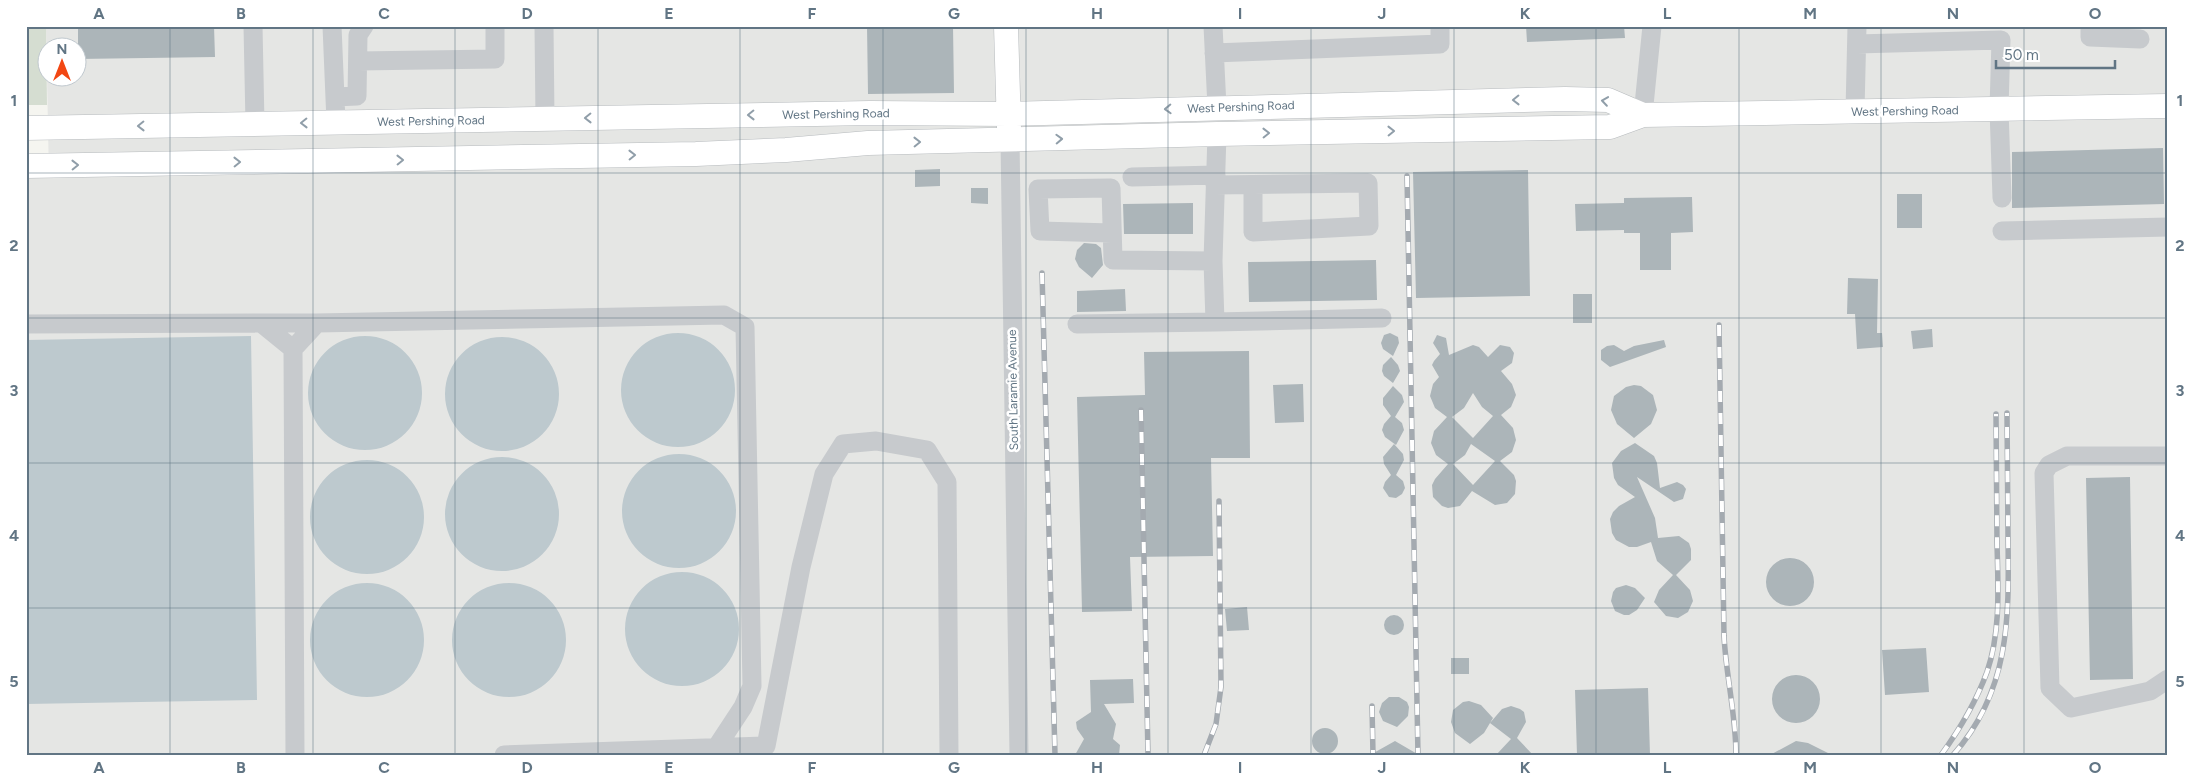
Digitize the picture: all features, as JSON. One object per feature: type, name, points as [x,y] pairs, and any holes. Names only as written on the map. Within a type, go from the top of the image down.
[{"type":"main road","name":"South Laramie Avenue","points":[[1006,26],[1010,140]]},
{"type":"main road","name":"West Pershing Road","points":[[26,128],[870,113],[1009,114],[1608,100],[1643,115]]},
{"type":"main road","name":"West Pershing Road","points":[[26,166],[696,154],[786,150],[868,143],[1610,127],[1643,115],[2168,106]]},
{"type":"main road","points":[[1217,108],[1217,134]]},
{"type":"street","points":[[253,26],[255,124]]},
{"type":"street","points":[[332,26],[336,122]]},
{"type":"street","points":[[335,97],[357,96],[358,35],[364,26]]},
{"type":"street","points":[[358,61],[495,60],[495,26]]},
{"type":"street","points":[[544,26],[545,119]]},
{"type":"street","points":[[1213,26],[1217,108]]},
{"type":"street","points":[[1214,53],[1440,44],[1440,26]]},
{"type":"street","points":[[1643,115],[1652,26]]},
{"type":"street","points":[[2090,26],[2090,37],[2140,39]]},
{"type":"street","points":[[1856,112],[1857,35],[2001,40],[1999,109],[2002,198]]},
{"type":"street","points":[[1215,322],[1213,261],[1217,134]]},
{"type":"street","name":"South Laramie Avenue","points":[[1010,140],[1019,755]]},
{"type":"street","points":[[1132,177],[1216,180],[1253,185],[1368,183],[1369,226],[1253,232],[1253,185]]},
{"type":"street","points":[[2002,231],[2168,227]]},
{"type":"street","points":[[1112,233],[1112,260],[1213,261]]},
{"type":"street","points":[[26,324],[317,323],[724,315],[746,327],[752,686],[742,707],[716,748]]},
{"type":"street","points":[[1077,324],[1382,318]]},
{"type":"street","points":[[261,323],[293,349]]},
{"type":"street","points":[[296,755],[293,349],[317,323]]},
{"type":"street","points":[[504,755],[716,748],[765,751],[801,567],[824,474],[843,444],[876,441],[926,450],[947,482],[949,755]]},
{"type":"street","points":[[2168,456],[2067,456],[2049,465],[2044,473],[2050,688],[2071,708],[2150,691],[2168,679]]},
{"type":"shaded area","points":[[26,26],[46,26],[46,38],[38,38],[38,88],[47,88],[47,105],[26,105]]},
{"type":"shaded area","points":[[46,26],[2168,26],[2168,755],[26,755],[26,178],[49,178],[47,88],[88,88],[88,38],[46,38]]},
{"type":"shaded area","points":[[678,333],[700,338],[718,350],[730,368],[735,390],[730,412],[718,430],[700,442],[678,447],[656,442],[638,430],[626,412],[621,390],[626,368],[638,350],[656,338]]},
{"type":"shaded area","points":[[251,336],[257,700],[26,704],[26,340]]},
{"type":"shaded area","points":[[365,336],[387,341],[405,353],[417,371],[422,393],[417,415],[405,433],[387,445],[365,450],[343,445],[325,433],[313,415],[308,393],[313,371],[325,353],[343,341]]},
{"type":"shaded area","points":[[502,337],[524,342],[542,354],[554,372],[559,394],[554,416],[542,434],[524,446],[502,451],[480,446],[462,434],[450,416],[445,394],[450,372],[462,354],[480,342]]},
{"type":"shaded area","points":[[679,454],[701,459],[719,471],[731,489],[736,511],[731,533],[719,551],[701,563],[679,568],[657,563],[639,551],[627,533],[622,511],[627,489],[639,471],[657,459]]},
{"type":"shaded area","points":[[502,457],[524,462],[542,474],[554,492],[559,514],[554,536],[542,554],[524,566],[502,571],[480,566],[462,554],[450,536],[445,514],[450,492],[462,474],[480,462]]},
{"type":"shaded area","points":[[367,460],[389,465],[407,477],[419,495],[424,517],[419,539],[407,557],[389,569],[367,574],[345,569],[327,557],[315,539],[310,517],[315,495],[327,477],[345,465]]},
{"type":"shaded area","points":[[682,572],[704,577],[722,589],[734,607],[739,629],[734,651],[722,669],[704,681],[682,686],[660,681],[642,669],[630,651],[625,629],[630,607],[642,589],[660,577]]},
{"type":"shaded area","points":[[367,583],[389,588],[407,600],[419,618],[424,640],[419,662],[407,680],[389,692],[367,697],[345,692],[327,680],[315,662],[310,640],[315,618],[327,600],[345,588]]},
{"type":"shaded area","points":[[509,583],[531,588],[549,600],[561,618],[566,640],[561,662],[549,680],[531,692],[509,697],[487,692],[469,680],[457,662],[452,640],[457,618],[469,600],[487,588]]},
{"type":"building","points":[[78,26],[214,26],[215,57],[88,59],[88,38],[78,38]]},
{"type":"building","points":[[867,26],[953,26],[954,93],[868,94]]},
{"type":"building","points":[[1526,26],[1624,26],[1625,38],[1527,42]]},
{"type":"building","points":[[2163,148],[2164,204],[2012,208],[2012,152]]},
{"type":"building","points":[[940,169],[940,186],[915,187],[915,170]]},
{"type":"building","points":[[1528,170],[1530,296],[1416,298],[1413,172]]},
{"type":"building","points":[[971,188],[988,188],[988,204],[971,203]]},
{"type":"building","points":[[1897,194],[1922,194],[1922,228],[1897,228]]},
{"type":"building","points":[[1692,197],[1693,232],[1671,233],[1671,270],[1640,270],[1640,233],[1624,233],[1624,230],[1576,231],[1575,204],[1624,203],[1624,198]]},
{"type":"building","points":[[1193,203],[1193,234],[1124,234],[1123,204]]},
{"type":"building","points":[[1084,243],[1096,244],[1101,248],[1103,265],[1092,278],[1079,267],[1075,259],[1077,250]]},
{"type":"building","points":[[1376,260],[1377,300],[1249,302],[1248,262]]},
{"type":"building","points":[[1848,278],[1878,279],[1877,333],[1882,333],[1883,347],[1857,349],[1855,314],[1847,314]]},
{"type":"building","points":[[1125,289],[1126,311],[1077,312],[1077,291]]},
{"type":"building","points":[[1573,294],[1592,294],[1592,323],[1573,323]]},
{"type":"building","points":[[1932,329],[1933,347],[1913,349],[1911,331]]},
{"type":"building","points":[[1390,333],[1398,337],[1399,343],[1393,356],[1383,349],[1381,343],[1384,335]]},
{"type":"building","points":[[1437,335],[1446,338],[1449,355],[1473,345],[1479,347],[1488,357],[1500,345],[1510,347],[1514,353],[1512,363],[1501,371],[1512,384],[1516,395],[1511,407],[1501,415],[1513,428],[1516,440],[1512,452],[1500,461],[1514,475],[1516,481],[1515,494],[1507,503],[1495,505],[1472,491],[1460,506],[1448,508],[1442,506],[1433,497],[1432,485],[1448,464],[1436,455],[1431,443],[1434,431],[1447,417],[1435,408],[1430,396],[1433,384],[1439,377],[1432,365],[1440,354],[1433,343]],"holes":[[[1473,393],[1482,407],[1493,416],[1473,438],[1452,417],[1464,408]],[[1471,444],[1495,461],[1473,485],[1453,464],[1465,455]]]},
{"type":"building","points":[[1664,340],[1666,347],[1610,367],[1601,360],[1601,350],[1607,346],[1614,345],[1624,351],[1634,346]]},
{"type":"building","points":[[1249,351],[1250,458],[1211,458],[1213,556],[1130,557],[1132,611],[1082,612],[1077,397],[1145,395],[1144,352]]},
{"type":"building","points":[[1391,357],[1398,365],[1400,371],[1393,383],[1384,376],[1382,371],[1383,365]]},
{"type":"building","points":[[1303,384],[1304,422],[1275,423],[1273,385]]},
{"type":"building","points":[[1393,386],[1402,395],[1404,402],[1395,417],[1402,423],[1404,430],[1396,445],[1385,437],[1382,430],[1384,424],[1391,416],[1383,405],[1383,398]]},
{"type":"building","points":[[1641,386],[1653,395],[1657,410],[1651,424],[1634,438],[1617,424],[1611,410],[1614,396],[1626,387]]},
{"type":"building","points":[[1635,443],[1654,456],[1657,463],[1660,488],[1677,482],[1686,489],[1683,499],[1674,502],[1637,477],[1655,518],[1658,538],[1679,536],[1689,543],[1691,549],[1691,560],[1676,575],[1690,590],[1693,601],[1688,612],[1678,618],[1666,616],[1654,602],[1659,590],[1673,575],[1657,561],[1651,542],[1637,547],[1629,547],[1616,540],[1612,533],[1610,519],[1613,512],[1619,506],[1635,497],[1618,485],[1614,478],[1612,463],[1621,451]]},
{"type":"building","points":[[1394,444],[1403,454],[1404,460],[1396,475],[1403,481],[1405,488],[1402,494],[1396,498],[1389,497],[1383,488],[1391,475],[1384,464],[1383,457]]},
{"type":"building","points":[[2130,477],[2133,679],[2090,680],[2086,478]]},
{"type":"building","points":[[1790,558],[1799,560],[1807,565],[1812,573],[1814,582],[1812,591],[1807,599],[1799,604],[1790,606],[1781,604],[1773,599],[1768,591],[1766,582],[1768,573],[1773,565],[1781,560]]},
{"type":"building","points":[[1626,585],[1635,588],[1645,598],[1637,610],[1629,615],[1615,611],[1611,601],[1616,588]]},
{"type":"building","points":[[1247,607],[1249,630],[1227,631],[1225,609]]},
{"type":"building","points":[[1394,615],[1401,618],[1404,625],[1401,632],[1394,635],[1387,632],[1384,625],[1387,618]]},
{"type":"building","points":[[1926,648],[1929,692],[1885,695],[1882,650]]},
{"type":"building","points":[[1451,658],[1469,658],[1469,674],[1451,674]]},
{"type":"building","points":[[1796,675],[1805,677],[1813,682],[1818,690],[1820,699],[1818,708],[1813,716],[1805,721],[1796,723],[1787,721],[1779,716],[1774,708],[1772,699],[1774,690],[1779,682],[1787,677]]},
{"type":"building","points":[[1133,679],[1134,703],[1104,704],[1116,724],[1113,739],[1120,745],[1119,755],[1075,755],[1084,739],[1077,729],[1076,722],[1091,712],[1090,680]]},
{"type":"building","points":[[1648,688],[1650,755],[1577,755],[1575,690]]},
{"type":"building","points":[[1389,697],[1399,697],[1407,702],[1409,707],[1408,716],[1397,727],[1383,721],[1379,712],[1382,703]]},
{"type":"building","points":[[1469,701],[1481,705],[1493,718],[1484,733],[1470,744],[1455,733],[1451,722],[1453,710],[1463,702]]},
{"type":"building","points":[[1511,706],[1524,712],[1526,722],[1517,738],[1533,755],[1496,755],[1511,739],[1490,723],[1502,709]]},
{"type":"building","points":[[1325,728],[1334,732],[1338,741],[1334,750],[1325,754],[1316,750],[1312,741],[1316,732]]},
{"type":"building","points":[[1395,741],[1419,755],[1370,755]]},
{"type":"building","points":[[1796,741],[1808,743],[1832,755],[1770,755]]},
{"type":"railway","points":[[1407,176],[1418,755]]},
{"type":"railway","points":[[1042,273],[1055,755]]},
{"type":"railway","points":[[1719,325],[1724,636],[1736,755]]},
{"type":"railway","points":[[1141,410],[1148,755]]},
{"type":"railway","points":[[1953,755],[1972,730],[1986,705],[2003,651],[2008,594],[2007,413]]},
{"type":"railway","points":[[1941,755],[1973,705],[1987,672],[1995,641],[1998,592],[1996,414]]},
{"type":"railway","points":[[1204,755],[1216,724],[1221,687],[1219,501]]},
{"type":"railway","points":[[1372,706],[1373,755]]}]
